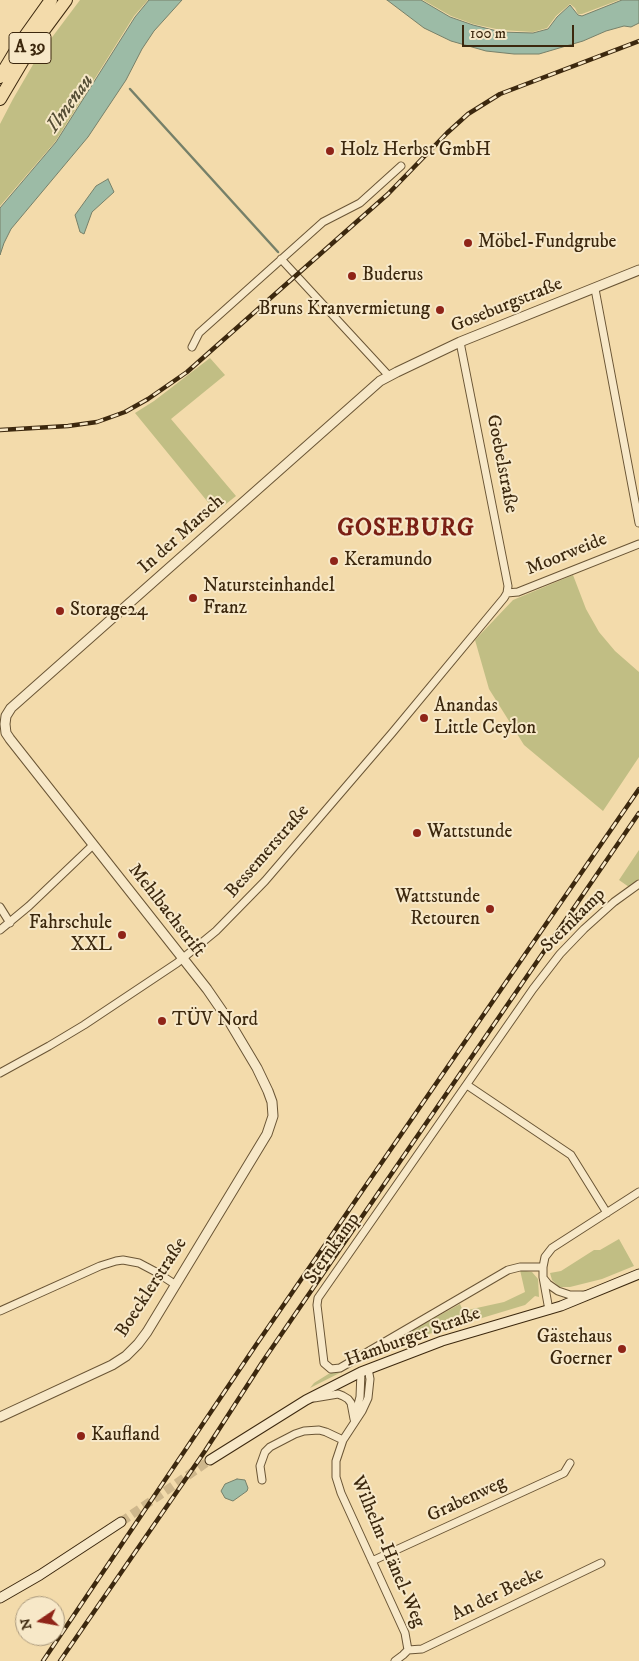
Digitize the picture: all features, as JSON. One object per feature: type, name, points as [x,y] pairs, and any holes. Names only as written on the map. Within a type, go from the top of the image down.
[{"type":"highway","name":"A 39","points":[[0,77],[21,42],[51,0]]},
{"type":"highway","name":"A 39","points":[[0,99],[29,50],[66,0]]},
{"type":"street","points":[[192,346],[199,333],[323,222],[360,202],[401,166]]},
{"type":"street","points":[[282,260],[389,376]]},
{"type":"street","name":"Goseburgstraße","points":[[389,376],[460,342],[639,270]]},
{"type":"street","points":[[595,289],[639,522]]},
{"type":"street","name":"Goebelstraße","points":[[460,342],[508,586],[507,593]]},
{"type":"street","name":"In der Marsch","points":[[10,739],[2,725],[11,708],[380,381],[389,376]]},
{"type":"street","name":"Moorweide","points":[[507,593],[518,592],[639,544]]},
{"type":"street","name":"Bessemerstraße","points":[[0,1073],[84,1025],[183,959],[216,931],[265,881],[396,728],[507,593]]},
{"type":"street","name":"Mehlbachstrift","points":[[10,739],[212,995],[243,1042],[268,1091],[272,1102],[273,1116]]},
{"type":"street","points":[[0,930],[30,906],[93,845]]},
{"type":"street","name":"Sternkamp","points":[[542,1267],[520,1267],[508,1270],[335,1369],[324,1363],[320,1338],[318,1298],[560,954],[614,902],[639,884]]},
{"type":"street","points":[[0,906],[10,923]]},
{"type":"street","points":[[467,1085],[571,1155],[607,1213]]},
{"type":"street","name":"Boecklerstraße","points":[[0,1417],[119,1361],[143,1338],[267,1134],[273,1116]]},
{"type":"street","points":[[549,1310],[542,1267],[545,1257],[552,1248],[639,1192]]},
{"type":"street","points":[[0,1311],[100,1266],[116,1261],[139,1264],[176,1285]]},
{"type":"street","name":"Hamburger Straße","points":[[210,1460],[306,1400],[365,1371],[442,1341],[549,1310],[589,1296],[639,1274]]},
{"type":"street","points":[[543,1277],[548,1284],[558,1291],[589,1296]]},
{"type":"street","name":"Wilhelm-Hänel-Weg","points":[[365,1371],[353,1422],[343,1440],[336,1461],[338,1486],[406,1633],[408,1650],[395,1661]]},
{"type":"street","points":[[306,1400],[338,1394],[343,1396],[351,1403],[353,1422]]},
{"type":"street","points":[[262,1480],[260,1466],[265,1452],[270,1447],[295,1434],[319,1430],[343,1440]]},
{"type":"street","name":"Grabenweg","points":[[372,1561],[564,1472],[570,1463]]},
{"type":"street","points":[[0,1598],[121,1522]]},
{"type":"street","name":"An der Beeke","points":[[408,1650],[422,1649],[601,1563]]},
{"type":"shaded area","points":[[80,0],[148,0],[134,16],[55,142],[0,206],[0,124],[38,56]]},
{"type":"shaded area","points":[[149,0],[182,0],[154,31],[126,80],[88,137],[11,229],[0,255],[0,208],[56,142],[135,17]]},
{"type":"shaded area","points":[[387,0],[421,0],[450,17],[473,25],[501,32],[533,33],[548,29],[570,5],[578,15],[582,16],[622,0],[639,0],[639,23],[631,27],[624,26],[606,31],[583,41],[539,54],[514,54],[486,51],[451,41],[424,28]]},
{"type":"shaded area","points":[[423,0],[619,0],[582,14],[578,14],[570,4],[556,16],[547,28],[533,32],[501,30],[473,24],[451,16]]},
{"type":"shaded area","points":[[108,179],[114,192],[92,212],[84,234],[80,232],[75,215],[96,186]]},
{"type":"shaded area","points":[[210,358],[225,375],[171,419],[236,496],[216,512],[135,413],[154,401]]},
{"type":"shaded area","points":[[573,575],[586,609],[599,632],[615,651],[639,672],[639,757],[603,811],[524,745],[489,689],[475,640],[513,600]]},
{"type":"shaded area","points":[[639,850],[639,879],[629,887],[619,880]]},
{"type":"shaded area","points":[[619,1239],[634,1266],[602,1279],[570,1287],[559,1287],[552,1280],[550,1273],[561,1271],[594,1250],[600,1250]]},
{"type":"shaded area","points":[[520,1270],[532,1272],[538,1279],[539,1297],[535,1296],[525,1305],[429,1334],[375,1355],[310,1388],[314,1383],[330,1373],[335,1373],[460,1304],[463,1311],[504,1302],[525,1292]]},
{"type":"shaded area","points":[[237,1479],[245,1480],[248,1488],[247,1491],[233,1501],[225,1498],[221,1491],[225,1484]]},
{"type":"waterway","points":[[130,89],[278,252]]},
{"type":"tunnel","points":[[121,1522],[210,1460]]},
{"type":"railway","points":[[0,430],[68,426],[97,422],[125,412],[148,399],[187,372],[388,194],[468,114],[500,94],[639,41]]},
{"type":"railway","points":[[43,1661],[256,1345],[639,789]]},
{"type":"railway","points":[[60,1661],[205,1451],[263,1361],[639,813]]},
{"type":"place","name":"Holz Herbst GmbH","points":[[330,151]]},
{"type":"place","name":"Möbel-Fundgrube","points":[[468,243]]},
{"type":"place","name":"Buderus","points":[[352,276]]},
{"type":"place","name":"Bruns Kranvermietung","points":[[440,310]]},
{"type":"place","name":"Keramundo","points":[[334,561]]},
{"type":"place","name":"Natursteinhandel Franz","points":[[193,598]]},
{"type":"place","name":"Storage24","points":[[60,611]]},
{"type":"place","name":"Anandas Little Ceylon","points":[[424,718]]},
{"type":"place","name":"Wattstunde","points":[[417,833]]},
{"type":"place","name":"Wattstunde Retouren","points":[[490,909]]},
{"type":"place","name":"Fahrschule XXL","points":[[122,935]]},
{"type":"place","name":"TÜV Nord","points":[[162,1021]]},
{"type":"place","name":"Gästehaus Goerner","points":[[622,1349]]},
{"type":"place","name":"Kaufland","points":[[81,1436]]},
{"type":"district","name":"GOSEBURG","points":[[406,530]]},
{"type":"water label","name":"Ilmenau","points":[[71,104]]}]
